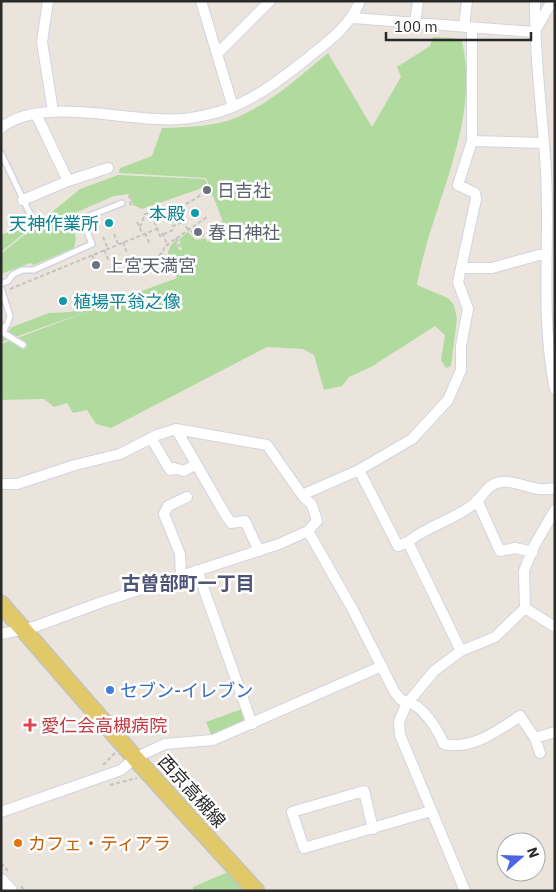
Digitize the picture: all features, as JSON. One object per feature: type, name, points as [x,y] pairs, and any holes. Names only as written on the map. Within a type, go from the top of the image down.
[{"type":"main road","name":"西京高槻線","points":[[1,604],[135,758],[256,891]]},
{"type":"street","points":[[48,1],[42,42],[53,111]]},
{"type":"street","points":[[201,1],[233,107]]},
{"type":"street","points":[[217,54],[270,1]]},
{"type":"street","points":[[1,128],[19,118],[53,111],[158,120],[206,115],[233,107],[256,95],[294,69],[353,18],[360,1]]},
{"type":"street","points":[[415,24],[418,1]]},
{"type":"street","points":[[302,495],[360,470],[412,439],[448,400],[461,370],[461,346],[468,309],[458,282],[463,268],[476,199],[475,193],[458,185],[472,141],[467,1]]},
{"type":"street","points":[[535,1],[534,32],[546,172],[548,358],[555,389]]},
{"type":"street","points":[[534,32],[552,1]]},
{"type":"street","points":[[353,18],[534,32]]},
{"type":"street","points":[[36,114],[68,181]]},
{"type":"street","points":[[472,141],[543,143]]},
{"type":"street","points":[[23,200],[68,181],[108,168]]},
{"type":"street","points":[[463,268],[492,268],[546,253]]},
{"type":"street","points":[[176,429],[231,522],[245,521],[259,551]]},
{"type":"street","points":[[1,484],[17,484],[75,465],[120,454],[151,438],[176,429],[267,445],[302,495],[312,505],[317,522],[308,532],[259,551],[1,634]]},
{"type":"street","points":[[151,438],[170,470],[174,468],[184,472],[196,464]]},
{"type":"street","points":[[360,470],[398,546],[462,511],[477,500],[488,486],[502,481],[538,491],[555,488]]},
{"type":"street","points":[[181,575],[180,554],[164,514],[168,506],[187,498]]},
{"type":"street","points":[[477,500],[500,551],[515,548],[533,552]]},
{"type":"street","points":[[464,891],[400,735],[399,722],[409,701],[434,671],[460,651],[495,637],[525,608],[524,571],[555,510]]},
{"type":"street","points":[[308,532],[353,610],[401,700],[409,701],[436,727],[444,744],[456,746],[490,736],[520,716],[535,738],[540,753]]},
{"type":"street","points":[[408,542],[460,651]]},
{"type":"street","points":[[197,570],[252,724]]},
{"type":"street","points":[[525,608],[555,627]]},
{"type":"street","points":[[1,812],[120,770],[135,758],[165,744],[212,740],[382,666]]},
{"type":"street","points":[[535,738],[555,732]]},
{"type":"street","points":[[373,828],[364,790],[292,812],[304,848],[373,828],[430,811]]},
{"type":"street","points":[[1,881],[10,891]]},
{"type":"lane","points":[[1,153],[32,216]]},
{"type":"lane","points":[[1,284],[22,270],[34,270],[92,244],[82,219],[122,203]]},
{"type":"lane","points":[[2,290],[10,316],[2,332],[23,346]]},
{"type":"path","points":[[154,220],[178,210],[206,192]]},
{"type":"path","points":[[129,195],[132,206]]},
{"type":"path","points":[[178,210],[183,217],[185,226],[190,228],[199,238],[207,233]]},
{"type":"path","points":[[140,227],[145,214],[149,213],[158,228],[160,236],[173,230]]},
{"type":"path","points":[[170,223],[169,218],[180,214]]},
{"type":"path","points":[[170,223],[178,221],[183,217]]},
{"type":"path","points":[[159,255],[163,254],[164,247],[207,217]]},
{"type":"path","points":[[197,220],[199,224]]},
{"type":"path","points":[[137,222],[150,245]]},
{"type":"path","points":[[170,223],[173,226],[183,222]]},
{"type":"path","points":[[95,226],[97,231]]},
{"type":"path","points":[[2,290],[158,228]]},
{"type":"path","points":[[114,234],[118,244]]},
{"type":"path","points":[[163,234],[168,246]]},
{"type":"path","points":[[103,236],[108,249]]},
{"type":"path","points":[[176,238],[180,247]]},
{"type":"path","points":[[122,242],[127,253]]},
{"type":"path","points":[[104,250],[109,261]]},
{"type":"path","points":[[92,255],[97,266]]},
{"type":"green space","points":[[433,37],[454,38],[462,41],[466,72],[465,103],[460,134],[417,285],[448,298],[454,305],[457,319],[451,366],[446,368],[441,360],[445,335],[435,326],[371,367],[349,377],[342,386],[324,390],[314,355],[303,349],[267,347],[111,428],[96,424],[87,410],[73,413],[67,403],[54,407],[44,399],[1,400],[1,344],[92,310],[1,342],[1,335],[4,337],[12,327],[49,313],[70,312],[92,305],[96,308],[177,278],[168,260],[183,258],[168,259],[172,244],[176,240],[179,250],[182,250],[179,239],[188,232],[196,240],[205,238],[208,242],[220,229],[222,219],[206,178],[119,173],[120,168],[152,156],[162,128],[210,125],[238,117],[274,96],[328,53],[372,127],[401,77],[397,67],[430,46]]},
{"type":"green space","points":[[118,175],[205,179],[208,186],[142,209],[133,205],[129,194],[114,196],[77,212],[74,229],[76,239],[74,248],[34,265],[30,263],[1,274],[1,254],[80,189]]},
{"type":"green space","points":[[30,224],[33,226],[1,252],[1,235]]},
{"type":"green space","points":[[242,709],[252,724],[212,737],[206,722]]},
{"type":"green space","points":[[228,872],[244,891],[193,891],[193,887]]},
{"type":"place","name":"日吉社","points":[[207,190]]},
{"type":"place","name":"本殿","points":[[195,213]]},
{"type":"place","name":"天神作業所","points":[[109,223]]},
{"type":"place","name":"春日神社","points":[[198,232]]},
{"type":"place","name":"上宮天満宮","points":[[96,265]]},
{"type":"place","name":"植場平翁之像","points":[[63,301]]},
{"type":"place","name":"セブン-イレブン","points":[[110,690]]},
{"type":"place","name":"愛仁会高槻病院","points":[[30,725]]},
{"type":"place","name":"カフェ・ティアラ","points":[[18,843]]},
{"type":"district","name":"古曽部町一丁目","points":[[188,583]]}]
